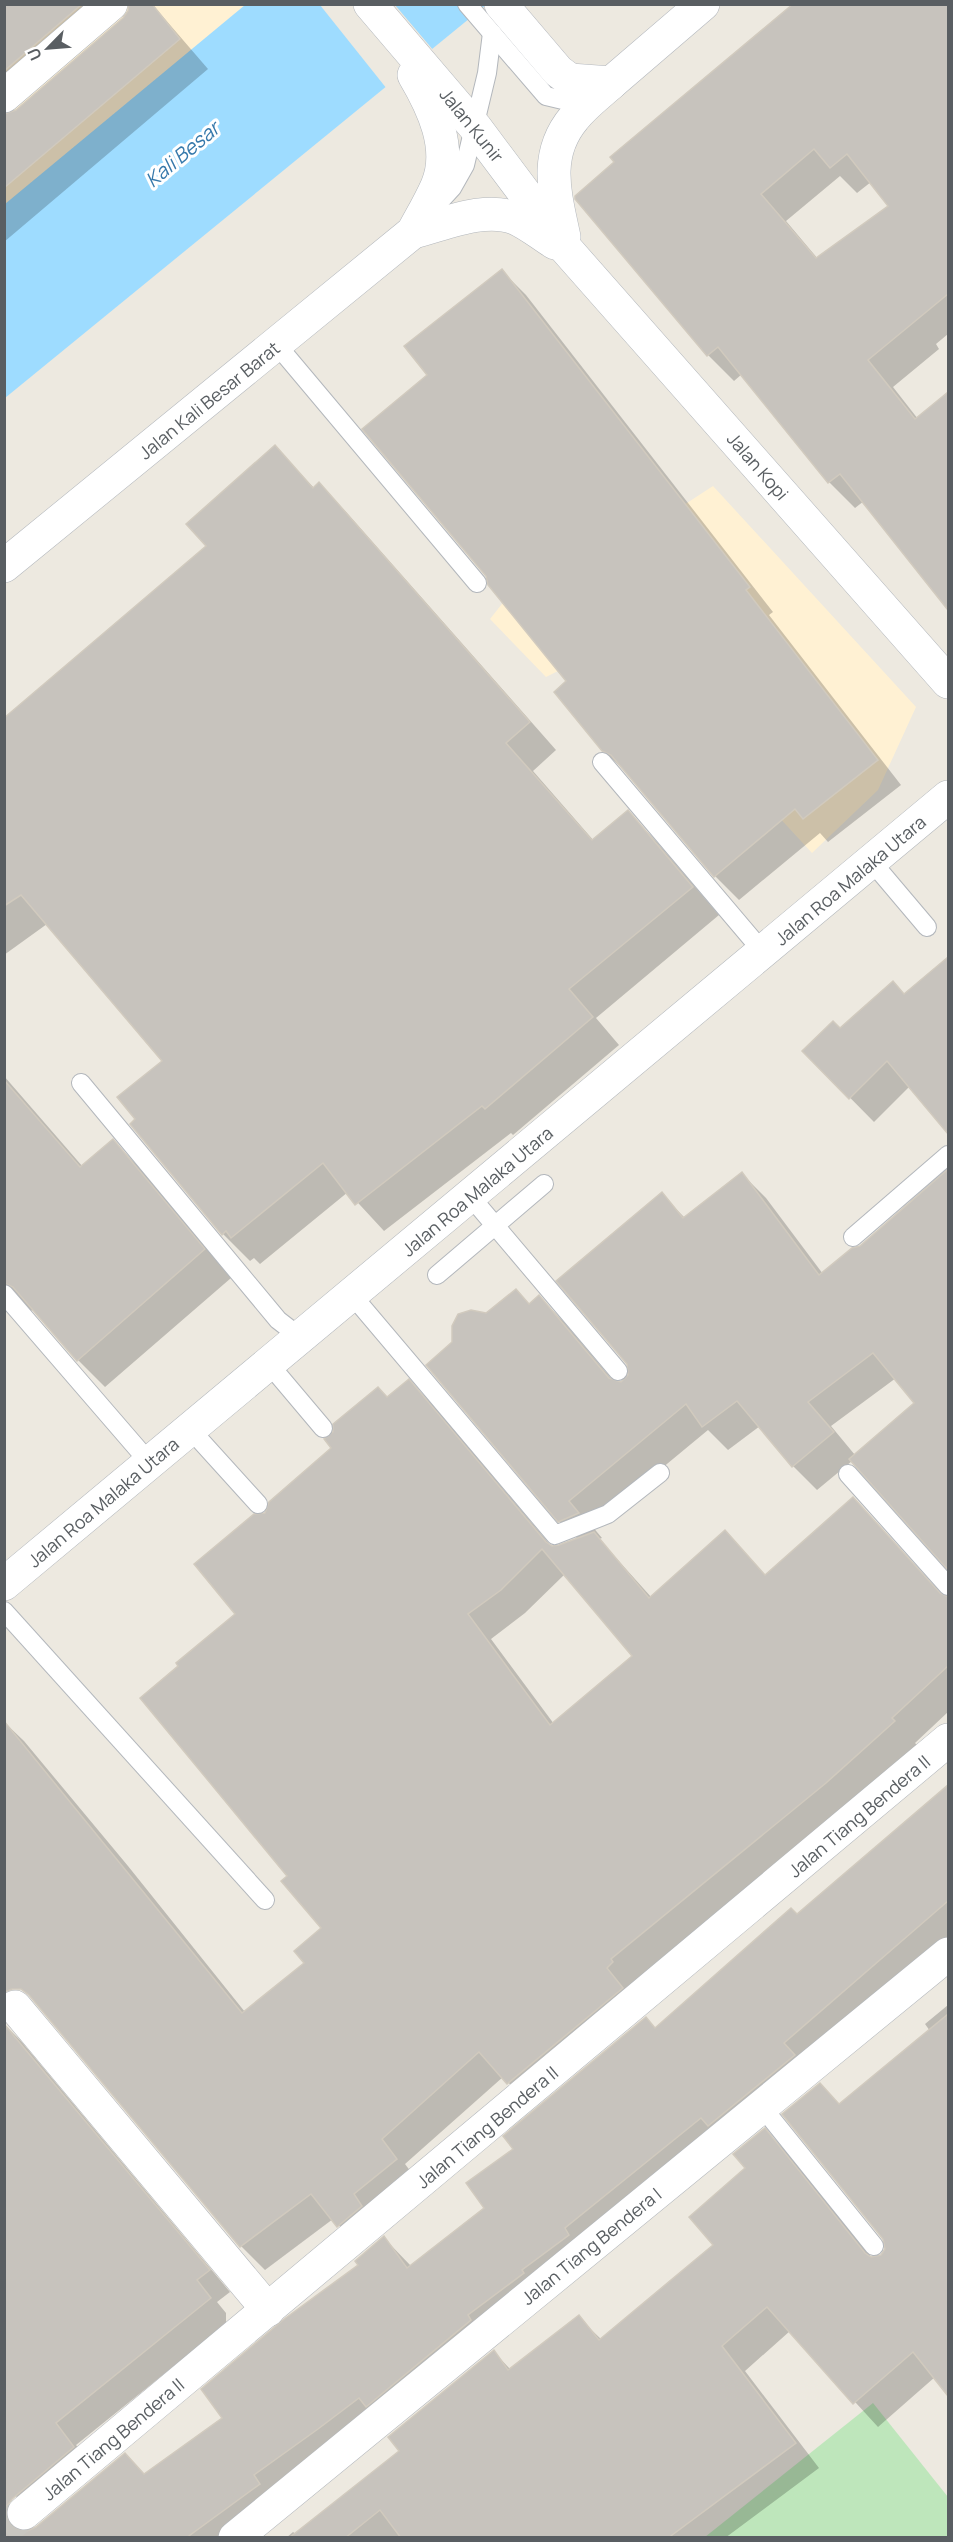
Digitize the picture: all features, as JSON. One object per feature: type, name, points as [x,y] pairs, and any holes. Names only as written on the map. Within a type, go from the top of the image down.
[{"type":"street","points":[[4,96],[111,4]]},
{"type":"street","points":[[355,4],[421,73]]},
{"type":"street","name":"Jalan Kunir","points":[[370,4],[421,73],[475,127],[567,250]]},
{"type":"street","points":[[567,250],[553,187],[554,154],[573,118],[703,4]]},
{"type":"street","points":[[500,17],[570,80],[611,83]]},
{"type":"street","name":"Jalan Kali Besar Barat","points":[[4,566],[413,232],[438,184],[441,167],[441,137],[421,73]]},
{"type":"street","name":"Jalan Kali Besar Barat","points":[[413,232],[456,220],[495,216],[514,218],[567,250]]},
{"type":"street","name":"Jalan Kopi","points":[[567,250],[948,682]]},
{"type":"street","name":"Jalan Roa Malaka Utara","points":[[4,1584],[948,797]]},
{"type":"street","name":"Jalan Tiang Bendera II","points":[[24,2513],[948,1740]]},
{"type":"street","name":"Jalan Tiang Bendera I","points":[[234,2538],[948,1954]]},
{"type":"street","points":[[15,2007],[268,2310]]},
{"type":"lane","points":[[413,232],[452,188],[465,165],[475,127],[500,17],[467,4]]},
{"type":"lane","points":[[277,345],[477,583]]},
{"type":"lane","points":[[602,762],[763,952]]},
{"type":"lane","points":[[872,862],[927,927]]},
{"type":"lane","points":[[81,1083],[278,1320],[300,1337]]},
{"type":"lane","points":[[853,1237],[948,1155]]},
{"type":"lane","points":[[437,1275],[544,1184]]},
{"type":"lane","points":[[470,1196],[618,1371]]},
{"type":"lane","points":[[4,1294],[149,1462]]},
{"type":"lane","points":[[351,1295],[555,1535],[608,1514],[660,1473]]},
{"type":"lane","points":[[269,1364],[323,1428]]},
{"type":"lane","points":[[190,1429],[258,1504]]},
{"type":"lane","points":[[848,1474],[948,1586]]},
{"type":"lane","points":[[4,1611],[265,1900]]},
{"type":"lane","points":[[762,2107],[874,2246]]},
{"type":"shaded area","points":[[5,5],[247,5],[5,205]]},
{"type":"shaded area","points":[[713,486],[916,707],[878,790],[812,853],[703,735],[628,636],[546,677],[490,619],[535,562],[578,574]]},
{"type":"green space","points":[[873,2403],[948,2497],[948,2537],[705,2537]]},
{"type":"water","name":"Kali Besar","points":[[245,5],[486,5],[5,398],[5,204]]},
{"type":"pier","points":[[320,5],[395,5],[434,51],[387,89]]},
{"type":"building","points":[[4,4],[82,4],[4,71]]},
{"type":"building","points":[[129,4],[152,4],[180,39],[4,188],[4,114],[16,110],[123,18],[128,11]]},
{"type":"building","points":[[793,4],[948,4],[948,294],[868,360],[915,419],[948,392],[948,610],[840,474],[828,483],[718,347],[707,356],[575,199],[575,196],[614,162],[610,157]],"holes":[[[814,149],[830,168],[847,154],[888,206],[816,258],[761,194]]]},
{"type":"building","points":[[502,269],[750,587],[746,590],[878,760],[803,819],[795,809],[714,877],[611,755],[602,751],[554,692],[566,681],[488,585],[486,576],[362,429],[427,375],[404,346]]},
{"type":"building","points":[[275,445],[313,488],[319,482],[530,722],[506,743],[592,840],[628,810],[693,887],[569,989],[593,1017],[485,1109],[482,1106],[355,1205],[323,1163],[231,1238],[226,1231],[222,1235],[130,1124],[135,1119],[117,1097],[162,1061],[21,895],[4,906],[4,718],[206,546],[186,524]]},
{"type":"building","points":[[948,957],[948,1134],[887,1061],[849,1099],[802,1051],[833,1021],[840,1028],[893,981],[904,994]]},
{"type":"building","points":[[4,1080],[80,1167],[113,1139],[205,1249],[77,1361],[13,1287],[4,1283]]},
{"type":"building","points":[[948,1169],[948,1570],[849,1459],[914,1403],[873,1353],[808,1402],[834,1432],[792,1467],[737,1401],[702,1427],[686,1404],[569,1501],[579,1513],[558,1522],[426,1365],[452,1342],[452,1326],[458,1314],[471,1310],[486,1313],[516,1289],[529,1304],[539,1295],[609,1378],[621,1382],[628,1375],[627,1364],[556,1281],[662,1192],[683,1218],[742,1172],[819,1275],[852,1248],[860,1246]]},
{"type":"building","points":[[409,1379],[546,1542],[552,1546],[559,1545],[594,1532],[649,1598],[725,1530],[765,1575],[853,1497],[940,1593],[948,1597],[948,1666],[892,1718],[895,1721],[826,1783],[611,1959],[613,1962],[607,1968],[623,1988],[507,2084],[479,2052],[382,2139],[397,2159],[354,2194],[362,2206],[337,2227],[311,2194],[240,2247],[29,1995],[21,1989],[4,1992],[4,1721],[242,2013],[304,1963],[294,1951],[321,1928],[281,1881],[287,1876],[140,1698],[178,1666],[176,1663],[235,1614],[194,1564],[254,1514],[265,1513],[269,1502],[331,1448],[324,1439],[333,1432],[333,1424],[378,1387],[387,1397]],"holes":[[[542,1549],[632,1656],[550,1725],[468,1614],[501,1590]]]},
{"type":"building","points":[[948,1785],[948,1901],[784,2043],[795,2055],[708,2126],[701,2118],[565,2228],[569,2235],[522,2270],[524,2273],[468,2315],[471,2320],[366,2407],[359,2398],[254,2475],[260,2484],[186,2538],[4,2538],[4,2024],[210,2270],[197,2280],[211,2298],[56,2423],[74,2447],[12,2499],[6,2507],[6,2517],[10,2525],[18,2531],[27,2531],[36,2527],[125,2453],[144,2474],[222,2418],[201,2389],[283,2320],[358,2265],[355,2261],[384,2236],[407,2268],[484,2208],[466,2183],[513,2149],[503,2136],[646,2017],[655,2028],[791,1908],[797,1914]]},
{"type":"building","points":[[948,2014],[948,2396],[913,2352],[853,2404],[767,2307],[722,2346],[796,2443],[668,2538],[401,2538],[380,2510],[345,2538],[289,2538],[399,2451],[388,2437],[494,2350],[508,2370],[579,2315],[599,2340],[713,2245],[689,2217],[745,2168],[733,2154],[765,2128],[865,2253],[871,2257],[881,2255],[885,2249],[883,2239],[782,2114],[820,2083],[839,2104]]},
{"type":"tunnel","points":[[4,2530],[24,2513]]}]
